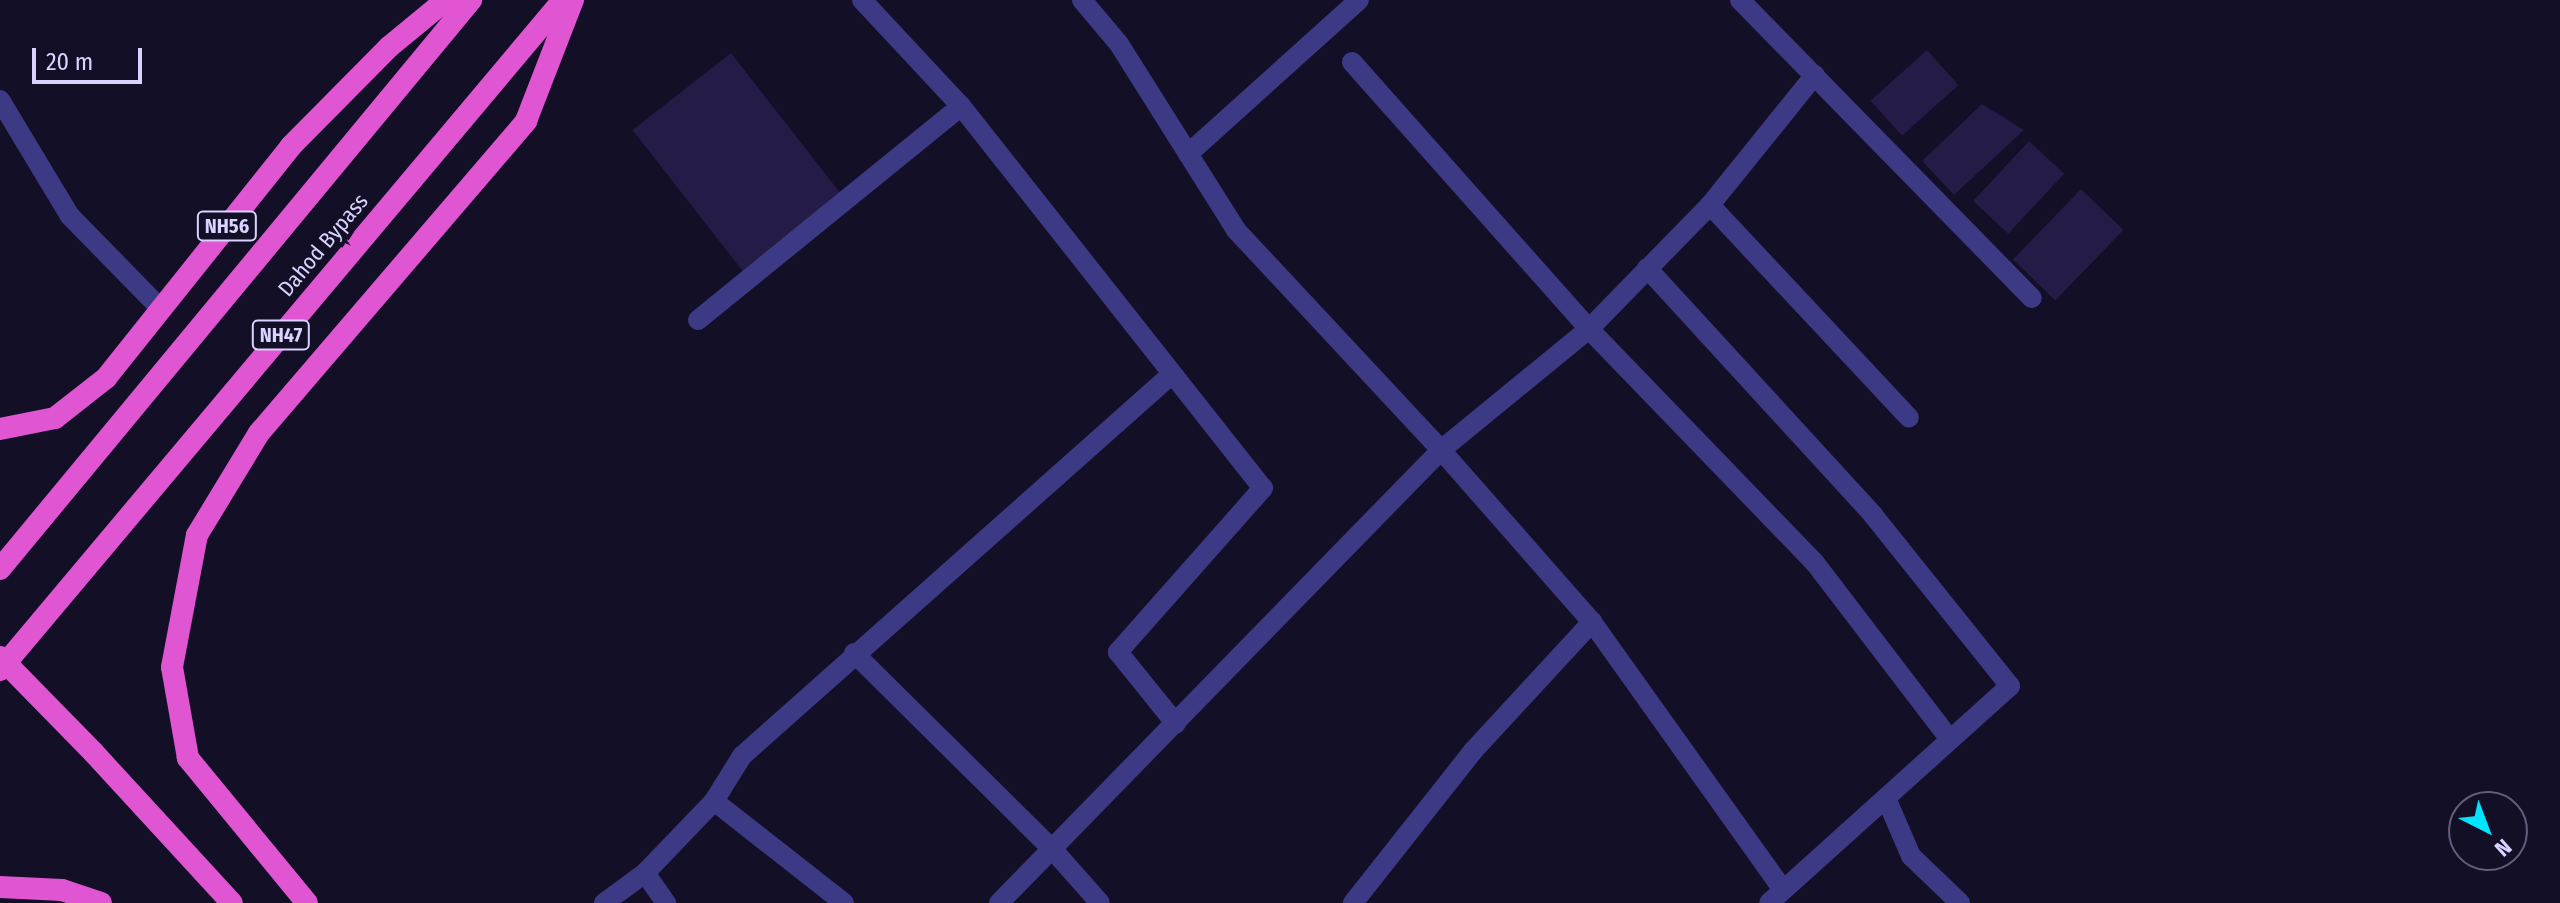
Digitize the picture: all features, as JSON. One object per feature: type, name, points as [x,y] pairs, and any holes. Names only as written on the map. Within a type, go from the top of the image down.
[{"type":"highway","name":"NH56","points":[[0,429],[55,418],[106,378],[291,146],[389,47],[446,0]]},
{"type":"highway","name":"Dahod Bypass","points":[[0,569],[471,0]]},
{"type":"highway","name":"Dahod Bypass","points":[[0,670],[563,0]]},
{"type":"highway","points":[[307,903],[188,758],[172,667],[197,535],[259,433],[526,121],[573,0]]},
{"type":"highway","points":[[0,657],[93,752],[232,903]]},
{"type":"highway","points":[[0,887],[62,890],[101,903]]},
{"type":"street","points":[[862,0],[961,106],[1263,488],[1118,652],[1176,724]]},
{"type":"street","points":[[1082,0],[1119,44],[1236,230],[1441,450],[1592,622],[1776,896],[2010,686],[1873,515],[1647,268]]},
{"type":"street","points":[[1188,154],[1359,0]]},
{"type":"street","points":[[1740,0],[2032,298]]},
{"type":"street","points":[[1352,62],[1589,329],[1815,563],[1949,738]]},
{"type":"street","points":[[999,903],[1054,851],[1441,450],[1589,329],[1710,205],[1815,75]]},
{"type":"street","points":[[0,100],[70,216],[161,309]]},
{"type":"street","points":[[698,320],[961,106]]},
{"type":"street","points":[[1710,205],[1909,418]]},
{"type":"street","points":[[604,903],[645,873],[714,801],[742,756],[854,653],[1171,375]]},
{"type":"street","points":[[1353,903],[1473,751],[1592,622]]},
{"type":"street","points":[[854,653],[1054,851],[1100,903]]},
{"type":"street","points":[[1886,798],[1911,856],[1960,903]]},
{"type":"street","points":[[714,801],[844,903]]},
{"type":"street","points":[[645,873],[666,903]]},
{"type":"building","points":[[1927,50],[1958,85],[1902,136],[1871,101]]},
{"type":"building","points":[[731,53],[847,202],[749,279],[632,130]]},
{"type":"building","points":[[1982,104],[2024,130],[1954,195],[1922,161]]},
{"type":"building","points":[[2029,141],[2064,174],[2008,234],[1973,201]]},
{"type":"building","points":[[2081,189],[2123,230],[2055,300],[2013,259]]}]
